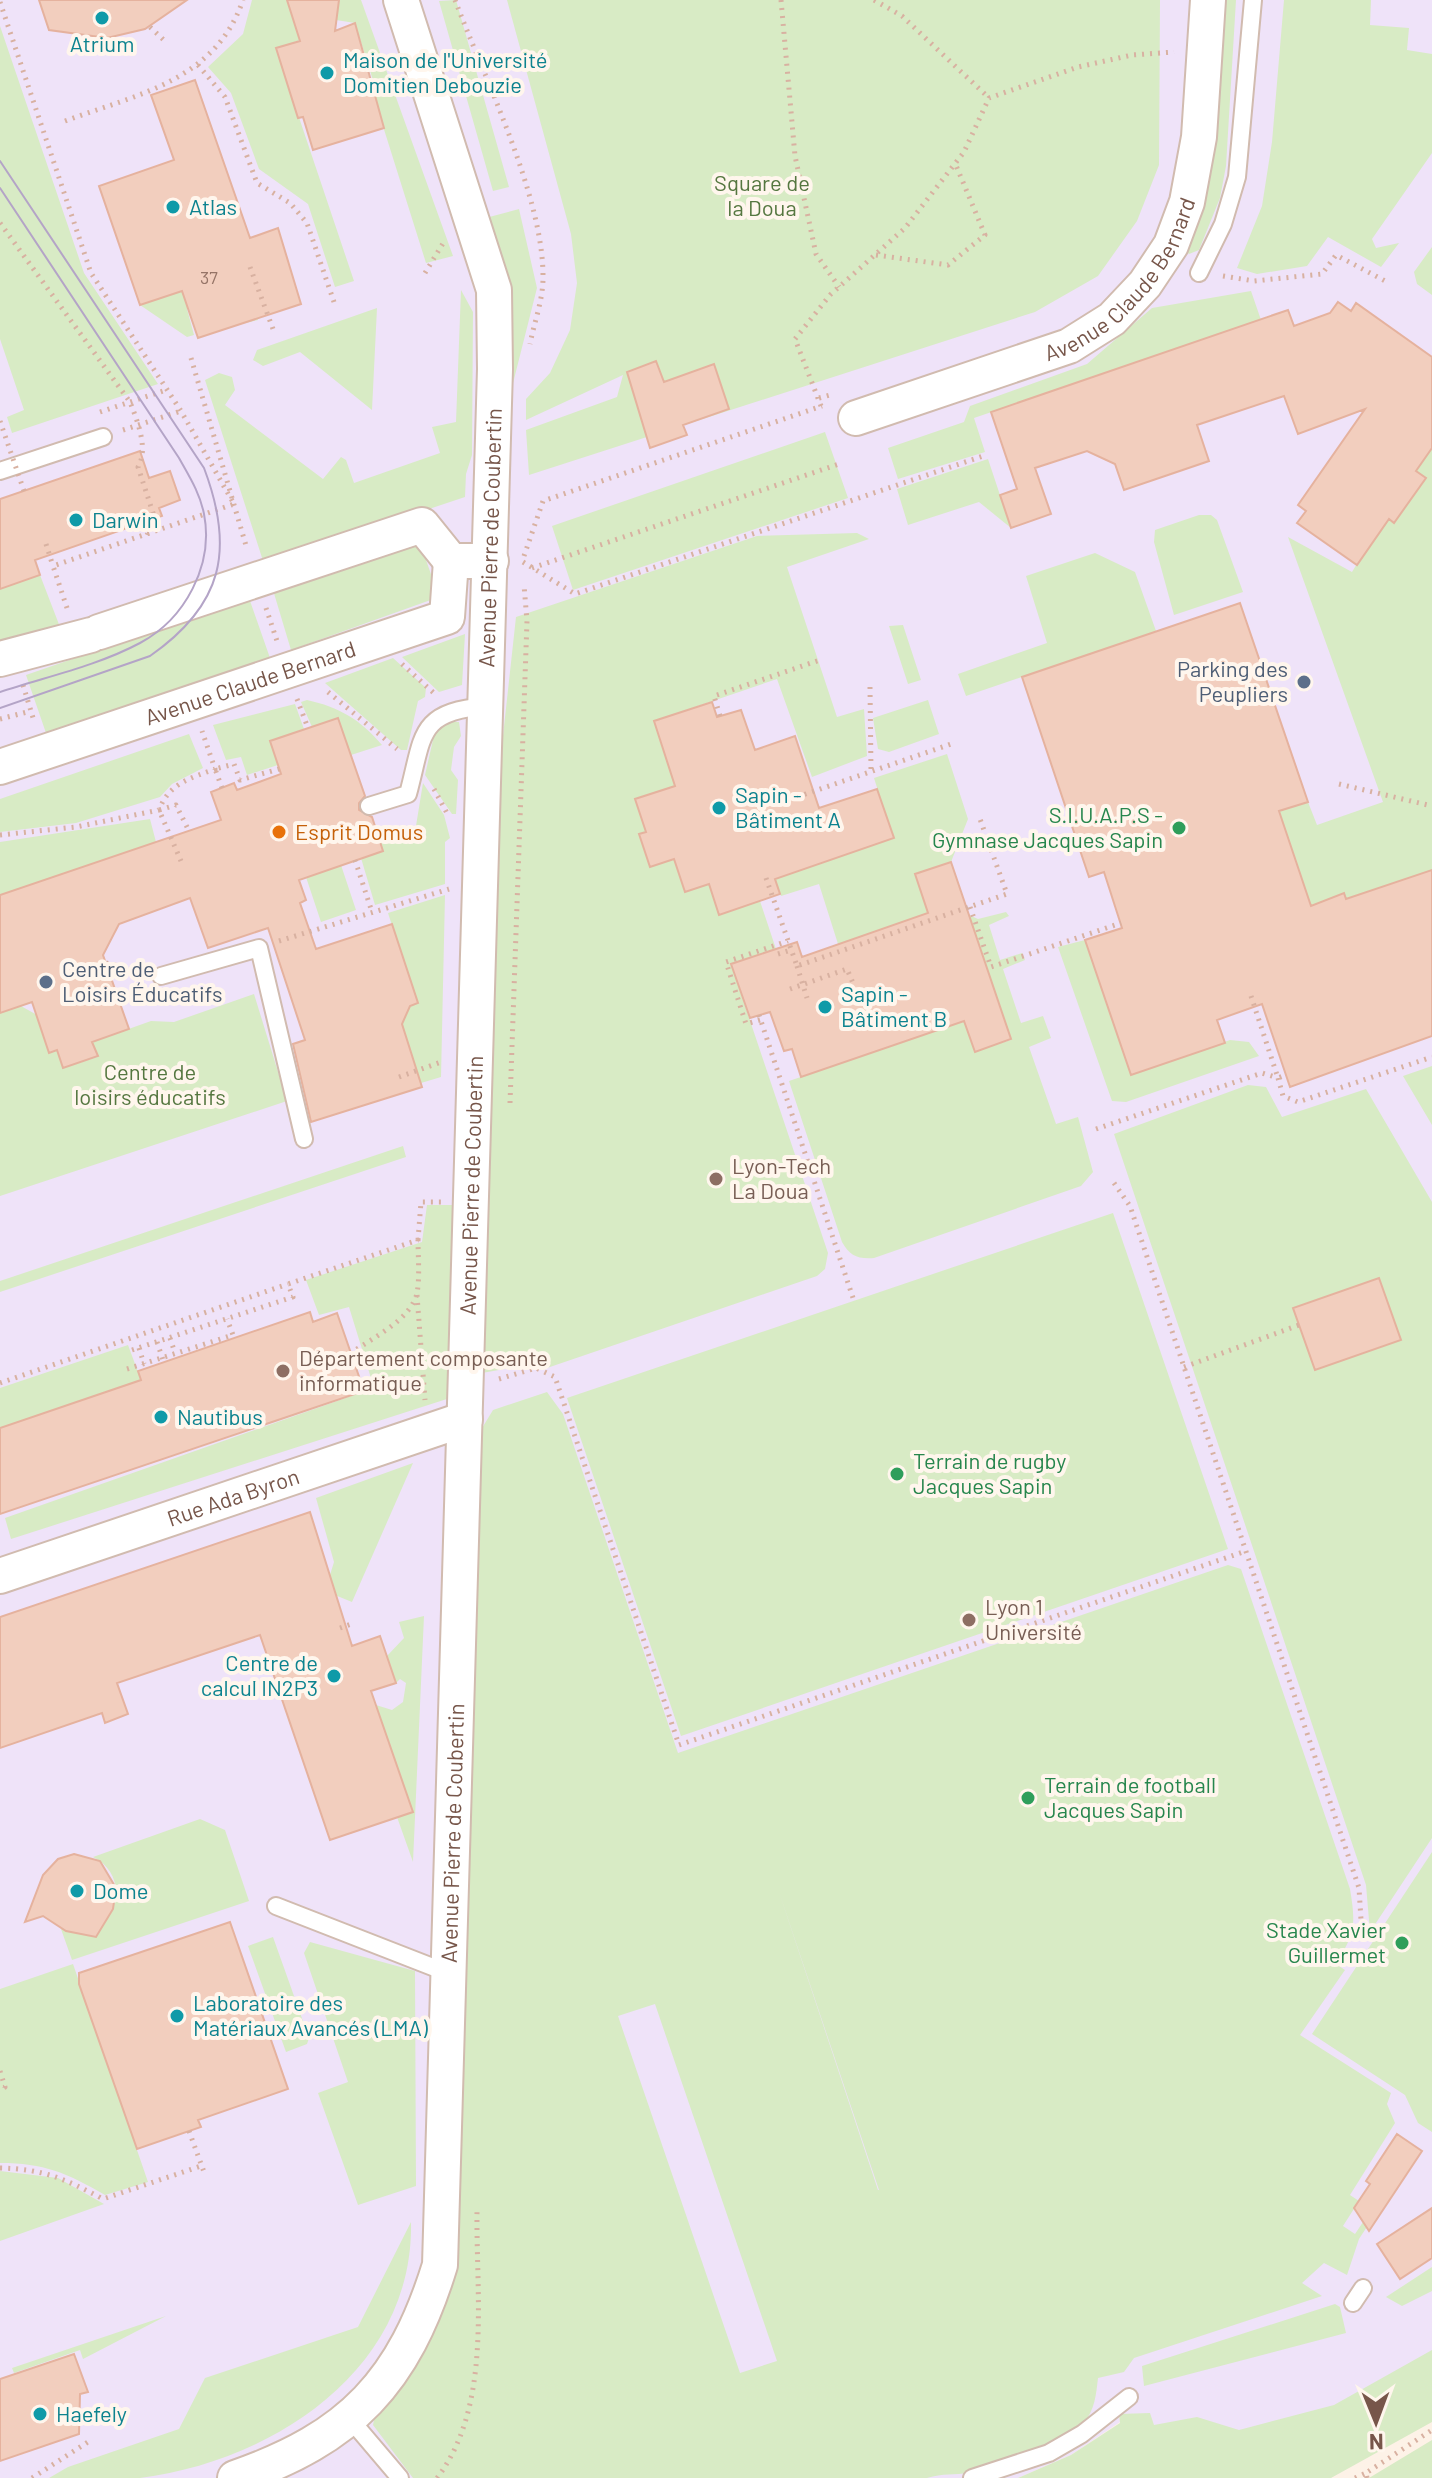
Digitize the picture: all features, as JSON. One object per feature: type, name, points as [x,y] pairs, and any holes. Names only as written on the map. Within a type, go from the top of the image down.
[{"type":"street","name":"Avenue Pierre de Coubertin","points":[[235,2478],[322,2437],[350,2419],[409,2348],[426,2311],[440,2265],[486,706],[506,561],[494,290],[401,0]]},
{"type":"street","name":"Avenue Claude Bernard","points":[[851,404],[1069,346],[1112,319],[1145,284],[1171,245],[1187,202],[1199,137],[1208,0]]},
{"type":"street","points":[[9,666],[28,649],[89,636],[422,525],[451,561],[506,561]]},
{"type":"street","name":"Avenue Claude Bernard","points":[[0,767],[447,617],[451,561]]},
{"type":"street","name":"Rue Ada Byron","points":[[0,1576],[465,1419]]},
{"type":"lane","points":[[1199,273],[1223,224],[1237,177],[1253,0]]},
{"type":"lane","points":[[0,471],[103,437]]},
{"type":"lane","points":[[369,806],[408,794],[426,727],[451,709],[486,706]]},
{"type":"lane","points":[[161,976],[259,948],[304,1139]]},
{"type":"lane","points":[[276,1906],[448,1973]]},
{"type":"lane","points":[[1353,2303],[1363,2288]]},
{"type":"lane","points":[[972,2478],[1049,2453],[1082,2434],[1129,2397]]},
{"type":"lane","points":[[350,2419],[400,2478]]},
{"type":"path","points":[[65,121],[167,84],[198,65],[233,28],[243,0]]},
{"type":"path","points":[[781,0],[795,156],[816,254],[839,287]]},
{"type":"path","points":[[874,0],[902,16],[989,98]]},
{"type":"path","points":[[0,2],[91,273],[181,411],[234,504]]},
{"type":"path","points":[[150,27],[167,43]]},
{"type":"path","points":[[1175,68],[1176,39]]},
{"type":"path","points":[[986,455],[575,594],[532,568],[506,561],[543,501],[821,406],[795,339],[839,287],[905,228],[955,163],[989,98],[1078,67],[1132,55],[1175,52]]},
{"type":"path","points":[[198,65],[225,97],[238,124],[257,183],[290,203],[307,223],[335,305]]},
{"type":"path","points":[[875,255],[948,265],[985,235],[955,163]]},
{"type":"path","points":[[0,223],[130,402],[139,424],[143,460],[138,467],[155,519],[147,535]]},
{"type":"path","points":[[425,273],[453,228]]},
{"type":"path","points":[[1199,273],[1254,281],[1322,274],[1336,255],[1389,283]]},
{"type":"path","points":[[250,267],[273,329]]},
{"type":"path","points":[[191,358],[234,504]]},
{"type":"path","points":[[819,398],[851,404]]},
{"type":"path","points":[[130,427],[181,411]]},
{"type":"path","points":[[0,421],[24,491]]},
{"type":"path","points":[[532,568],[842,463]]},
{"type":"path","points":[[53,566],[234,504]]},
{"type":"path","points":[[46,544],[53,566],[89,636]]},
{"type":"path","points":[[378,641],[451,709]]},
{"type":"path","points":[[720,716],[714,696],[820,660]]},
{"type":"path","points":[[9,666],[31,711],[45,753]]},
{"type":"path","points":[[870,687],[871,771]]},
{"type":"path","points":[[298,700],[308,728]]},
{"type":"path","points":[[0,719],[31,711]]},
{"type":"path","points":[[203,732],[222,788]]},
{"type":"path","points":[[797,797],[954,743]]},
{"type":"path","points":[[181,861],[159,810],[163,799],[180,782],[234,764],[240,780],[279,769]]},
{"type":"path","points":[[1339,784],[1432,806]]},
{"type":"path","points":[[0,835],[76,827],[176,805],[189,831]]},
{"type":"path","points":[[797,966],[1007,894],[980,819]]},
{"type":"path","points":[[355,860],[372,912]]},
{"type":"path","points":[[766,878],[807,998]]},
{"type":"path","points":[[259,948],[457,887]]},
{"type":"path","points":[[957,903],[960,910]]},
{"type":"path","points":[[970,907],[991,967],[1121,923]]},
{"type":"path","points":[[932,912],[934,919]]},
{"type":"path","points":[[926,922],[929,930]]},
{"type":"path","points":[[788,941],[726,962],[746,1024],[760,1017],[854,1301]]},
{"type":"path","points":[[778,954],[791,950]]},
{"type":"path","points":[[106,963],[161,976]]},
{"type":"path","points":[[790,989],[847,969],[853,983]]},
{"type":"path","points":[[1251,996],[1283,1096],[1298,1102],[1432,1057]]},
{"type":"path","points":[[1258,1017],[1265,1014]]},
{"type":"path","points":[[1271,1056],[1279,1054]]},
{"type":"path","points":[[399,1077],[449,1060]]},
{"type":"path","points":[[1096,1129],[1262,1073],[1278,1078],[1286,1075]]},
{"type":"path","points":[[1114,1183],[1130,1206],[1359,1888],[1362,1936]]},
{"type":"path","points":[[425,1406],[417,1294],[421,1202],[442,1202]]},
{"type":"path","points":[[0,1383],[418,1240]]},
{"type":"path","points":[[144,1364],[136,1349],[293,1297],[288,1284]]},
{"type":"path","points":[[351,1353],[396,1321],[417,1294]]},
{"type":"path","points":[[127,1369],[163,1360],[175,1353],[233,1335],[227,1319]]},
{"type":"path","points":[[1184,1367],[1299,1325]]},
{"type":"path","points":[[170,1338],[175,1353]]},
{"type":"path","points":[[157,1342],[163,1360]]},
{"type":"path","points":[[499,1379],[536,1368],[555,1377],[679,1745],[1246,1551]]},
{"type":"path","points":[[340,1628],[354,1623]]},
{"type":"path","points":[[0,2071],[5,2087],[0,2090]]},
{"type":"path","points":[[0,2168],[30,2168],[59,2175],[103,2199],[202,2169],[189,2131]]},
{"type":"path","points":[[1355,2478],[1366,2475],[1432,2430]]},
{"type":"path","points":[[32,2478],[91,2440]]},
{"type":"shaded area","name":"Lyon-Tech La Doua","points":[[0,0],[1432,0],[1432,2357],[1335,2411],[1241,2437],[1149,2430],[1119,2415],[1120,2422],[1071,2455],[1018,2478],[0,2478]]},
{"type":"green space","points":[[252,0],[287,0],[300,40],[276,49],[354,281],[335,287],[308,204],[259,169],[231,93],[208,67],[243,34]]},
{"type":"green space","points":[[339,0],[361,0],[453,256],[426,263],[376,104],[366,97],[377,93],[355,23],[336,20]]},
{"type":"green space","points":[[456,0],[509,187],[493,191],[439,1]]},
{"type":"green space","name":"Square de la Doua","points":[[507,0],[1160,0],[1159,165],[1137,221],[1098,276],[1035,312],[529,475],[526,430],[617,397],[623,375],[526,420],[526,399],[550,373],[570,330],[577,283],[571,234]]},
{"type":"green space","points":[[1224,0],[1236,0],[1226,166],[1220,198],[1199,250],[1189,254],[1186,251],[1210,158]]},
{"type":"green space","points":[[1284,0],[1371,0],[1370,25],[1409,28],[1407,50],[1432,54],[1432,153],[1372,239],[1376,248],[1399,243],[1381,267],[1328,237],[1307,266],[1257,274],[1237,268],[1262,206],[1272,142]]},
{"type":"green space","points":[[0,26],[84,273],[158,384],[12,433],[7,417],[24,410],[0,339]]},
{"type":"green space","points":[[519,209],[537,288],[509,399],[478,220]]},
{"type":"green space","points":[[1432,247],[1432,295],[1417,284],[1414,272]]},
{"type":"green space","points":[[242,270],[258,320],[241,324],[229,294],[187,309],[194,335],[187,337],[140,305]]},
{"type":"green space","points":[[461,290],[473,312],[472,455],[466,474],[465,497],[264,564],[205,380],[219,373],[232,377],[235,390],[225,405],[323,479],[341,457],[346,460],[354,483],[440,453],[432,427],[456,422]]},
{"type":"green space","points":[[1251,291],[1261,320],[974,418],[985,452],[898,479],[888,448],[964,422],[970,406],[1087,364],[1152,308]]},
{"type":"green space","points":[[377,308],[372,410],[300,352],[263,366],[253,360],[257,350]]},
{"type":"green space","points":[[825,432],[848,498],[573,590],[552,526]]},
{"type":"green space","points":[[1432,448],[1432,870],[1313,911],[1279,811],[1308,802],[1317,825],[1383,802],[1288,537],[1352,572],[1385,517],[1394,522],[1425,478],[1416,471]]},
{"type":"green space","points":[[988,459],[1011,528],[979,502],[908,525],[897,489]]},
{"type":"green space","points":[[1199,515],[1211,515],[1217,520],[1243,592],[1174,615],[1154,542],[1155,530]]},
{"type":"green space","points":[[857,533],[869,539],[787,567],[837,717],[864,709],[867,756],[812,777],[777,679],[654,721],[675,786],[635,799],[646,832],[639,835],[650,867],[674,859],[685,891],[709,884],[719,915],[760,901],[776,949],[731,964],[828,1253],[825,1269],[817,1276],[547,1368],[533,1364],[482,1373],[500,763],[516,617],[757,536]]},
{"type":"green space","points":[[419,540],[439,597],[291,650],[273,590]]},
{"type":"green space","points":[[1095,553],[1135,572],[1156,631],[966,696],[958,674],[1047,643],[1026,576]]},
{"type":"green space","points":[[40,575],[60,627],[0,651],[0,589]]},
{"type":"green space","points":[[249,598],[270,658],[46,733],[26,675]]},
{"type":"green space","points":[[903,625],[921,680],[908,684],[889,626]]},
{"type":"green space","points":[[465,634],[462,685],[439,692],[402,657]]},
{"type":"green space","points":[[393,658],[426,688],[425,697],[418,701],[407,750],[401,750],[325,683]]},
{"type":"green space","points":[[307,700],[349,716],[382,745],[351,755],[338,718],[312,727],[301,702]]},
{"type":"green space","points":[[928,700],[939,734],[889,752],[878,749],[873,718]]},
{"type":"green space","points":[[295,704],[304,729],[270,741],[278,765],[247,775],[241,757],[226,760],[213,725]]},
{"type":"green space","points":[[446,721],[459,722],[461,736],[454,747],[451,770],[458,780],[456,814],[452,814],[425,775],[435,731]]},
{"type":"green space","points":[[189,734],[203,768],[172,784],[160,797],[76,823],[0,832],[0,799]]},
{"type":"green space","points":[[947,754],[968,819],[951,862],[915,874],[928,913],[838,944],[819,884],[781,896],[774,876],[780,877],[893,838],[874,778]]},
{"type":"green space","points":[[423,783],[444,815],[450,838],[445,842],[445,884],[375,905],[361,858],[383,851],[380,841],[415,832]]},
{"type":"green space","points":[[150,819],[156,842],[0,895],[0,842]]},
{"type":"green space","points":[[298,853],[337,853],[356,910],[321,922]]},
{"type":"green space","points":[[445,895],[441,1077],[421,1083],[397,1010],[417,1003],[388,913]]},
{"type":"green space","points":[[1006,912],[1009,916],[989,925],[1000,960],[1022,953],[1025,960],[1003,969],[1021,1023],[1043,1016],[1051,1038],[1029,1047],[1056,1124],[1078,1117],[1093,1172],[1081,1186],[874,1258],[855,1256],[842,1242],[789,1081],[907,1041],[899,1017],[942,1028],[965,1021],[975,1051],[1011,1040],[969,915],[978,919]]},
{"type":"green space","points":[[1085,940],[1131,1075],[1230,1040],[1249,1042],[1259,1056],[1126,1102],[1112,1101],[1058,947]]},
{"type":"green space","name":"Centre de loisirs éducatifs","points":[[254,994],[287,1101],[0,1196],[0,1013],[21,1006],[37,1015],[50,1052],[57,1050],[63,1068],[97,1057],[92,1042],[151,1021],[174,1022]]},
{"type":"green space","points":[[1432,1066],[1432,1125],[1403,1076]]},
{"type":"green space","points":[[1248,1085],[1266,1087],[1282,1117],[1366,1089],[1432,1202],[1432,1838],[1370,1932],[1366,1885],[1114,1134]]},
{"type":"green space","points":[[403,1146],[406,1157],[0,1292],[0,1281]]},
{"type":"green space","points":[[427,1205],[454,1205],[450,1398],[11,1539],[5,1518],[374,1388],[349,1307],[319,1315],[306,1280],[422,1242]]},
{"type":"green space","name":"Terrain de rugby Jacques Sapin","points":[[1113,1213],[1228,1549],[681,1736],[567,1398]]},
{"type":"green space","points":[[128,1345],[141,1380],[0,1428],[0,1388]]},
{"type":"green space","points":[[547,1392],[563,1414],[678,1753],[1228,1565],[1241,1569],[1352,1901],[1352,1928],[1336,1964],[1345,1970],[1300,2035],[1391,2093],[1387,2104],[1395,2123],[1350,2195],[1359,2201],[1343,2226],[1355,2234],[1371,2210],[1376,2213],[1359,2239],[1347,2275],[1324,2263],[1302,2283],[1322,2296],[1134,2358],[1124,2372],[1098,2378],[1090,2413],[1075,2430],[1029,2453],[980,2471],[927,2478],[413,2478],[373,2425],[375,2415],[444,2300],[479,1433],[493,1410]],"holes":[[[779,1892],[879,2190],[878,2190]],[[655,2004],[777,2361],[740,2373],[618,2016]]]},
{"type":"green space","points":[[413,1463],[352,1602],[325,1591],[334,1562],[316,1498]]},
{"type":"green space","points":[[424,1616],[413,1862],[397,1817],[376,1705],[392,1710],[403,1702],[406,1683],[400,1679],[396,1683],[387,1656],[404,1638],[399,1622]]},
{"type":"green space","points":[[200,1819],[225,1830],[249,1901],[72,1960],[61,1929],[103,1923],[114,1906],[116,1887],[113,1878],[109,1870],[93,1857]]},
{"type":"green space","name":"Stade Xavier Guillermet","points":[[1432,1852],[1432,2132],[1418,2123],[1405,2095],[1312,2034]]},
{"type":"green space","points":[[273,1937],[309,2038],[307,2044],[286,2052],[248,1946]]},
{"type":"green space","points":[[310,1942],[415,1971],[416,2186],[358,2205],[318,2093],[348,2082],[304,1953]]},
{"type":"green space","points":[[73,1964],[148,2182],[105,2195],[55,2171],[0,2163],[0,1989]]},
{"type":"green space","points":[[0,2171],[58,2178],[104,2204],[0,2241]]},
{"type":"green space","points":[[411,2222],[406,2275],[389,2322],[362,2363],[327,2399],[285,2428],[239,2452],[190,2468],[140,2478],[49,2478],[68,2467],[179,2429],[205,2378],[358,2327]]},
{"type":"green space","points":[[1432,2267],[1432,2291],[1402,2306],[1386,2297]]},
{"type":"green space","points":[[1335,2304],[1340,2307],[1346,2333],[1144,2386],[1142,2366]]},
{"type":"green space","points":[[166,2316],[83,2359],[80,2350],[14,2373],[12,2368]]},
{"type":"green space","points":[[1432,2350],[1432,2422],[1331,2478],[1018,2478],[1071,2455],[1120,2423],[1119,2414],[1150,2413],[1154,2425],[1197,2417],[1239,2430],[1334,2405]]},
{"type":"green space","points":[[1432,2440],[1432,2478],[1369,2478]]},
{"type":"building","name":"Atrium","points":[[39,0],[187,0],[145,29],[107,38],[49,30]]},
{"type":"building","name":"Maison de l'Université Domitien Debouzie","points":[[287,0],[339,0],[335,31],[355,23],[384,128],[313,150],[303,117],[298,118],[276,48],[300,41]]},
{"type":"building","name":"Atlas","points":[[195,80],[250,238],[278,228],[301,304],[198,338],[182,291],[140,305],[99,186],[174,160],[151,95]]},
{"type":"building","points":[[1338,302],[1351,311],[1356,303],[1432,357],[1432,448],[1416,471],[1426,478],[1394,523],[1389,519],[1357,565],[1297,523],[1306,511],[1298,505],[1365,409],[1298,434],[1284,396],[1197,425],[1209,461],[1124,490],[1115,464],[1087,451],[1035,468],[1051,514],[1011,528],[1000,495],[1017,489],[991,412],[1288,310],[1294,326],[1330,313]]},
{"type":"building","points":[[656,361],[664,382],[714,364],[729,409],[683,425],[687,435],[650,448],[627,372]]},
{"type":"building","name":"Darwin","points":[[140,451],[149,478],[170,471],[180,500],[159,508],[162,516],[35,560],[40,575],[0,589],[0,499]]},
{"type":"building","name":"S.I.U.A.P.S - Gymnase Jacques Sapin","points":[[1240,603],[1308,802],[1279,811],[1311,906],[1344,893],[1346,899],[1432,870],[1432,1036],[1290,1087],[1262,1004],[1217,1020],[1225,1043],[1131,1075],[1085,940],[1122,928],[1104,872],[1089,877],[1022,677]]},
{"type":"building","name":"Sapin - Bâtiment A","points":[[712,702],[717,717],[741,710],[755,750],[795,736],[819,808],[877,789],[894,838],[775,879],[780,894],[719,915],[709,884],[685,892],[674,859],[650,867],[639,834],[646,832],[635,799],[675,786],[654,721]]},
{"type":"building","points":[[338,718],[365,796],[359,803],[359,810],[372,817],[383,851],[299,880],[306,900],[300,903],[316,949],[392,924],[418,1003],[410,1006],[402,1024],[422,1087],[311,1122],[293,1044],[305,1040],[268,928],[208,948],[190,898],[119,924],[103,955],[129,1029],[92,1042],[98,1056],[63,1068],[57,1050],[49,1053],[32,1002],[0,1013],[0,895],[221,820],[211,792],[234,783],[237,790],[281,774],[270,741]]},
{"type":"building","points":[[951,862],[1011,1039],[975,1052],[964,1021],[801,1077],[792,1049],[784,1051],[770,1012],[750,1018],[731,964],[797,942],[802,957],[928,913],[915,874]]},
{"type":"building","points":[[1379,1278],[1401,1340],[1315,1370],[1293,1308]]},
{"type":"building","name":"Nautibus","points":[[310,1312],[313,1322],[337,1313],[364,1391],[0,1514],[0,1428],[141,1380],[138,1371]]},
{"type":"building","name":"Centre de calcul IN2P3","points":[[310,1512],[352,1646],[380,1636],[396,1683],[371,1691],[413,1812],[330,1840],[260,1635],[117,1683],[128,1714],[105,1723],[102,1713],[0,1748],[0,1617]]},
{"type":"building","name":"Dome","points":[[74,1854],[100,1861],[116,1888],[113,1909],[96,1937],[66,1931],[43,1916],[25,1922],[43,1875],[58,1859]]},
{"type":"building","name":"Laboratoire des Matériaux Avancés (LMA)","points":[[230,1922],[288,2089],[198,2120],[201,2127],[137,2149],[79,1984],[79,1973]]},
{"type":"building","points":[[1397,2134],[1422,2151],[1369,2231],[1354,2208],[1370,2184],[1366,2181]]},
{"type":"building","points":[[1432,2208],[1432,2258],[1400,2279],[1377,2244]]},
{"type":"building","name":"Haefely","points":[[74,2354],[88,2392],[80,2394],[79,2434],[0,2461],[0,2379]]},
{"type":"tram line","points":[[0,161],[204,468],[214,498],[220,550],[216,574],[194,617],[150,656],[0,708]]},
{"type":"tram line","points":[[0,188],[179,458],[200,499],[206,533],[205,552],[193,589],[183,605],[156,633],[106,658],[0,692]]},
{"type":"place","name":"Atrium","points":[[102,18]]},
{"type":"place","name":"Maison de l'Université Domitien Debouzie","points":[[327,73]]},
{"type":"place","name":"Atlas","points":[[173,207]]},
{"type":"place","name":"Darwin","points":[[76,520]]},
{"type":"place","name":"Parking des Peupliers","points":[[1304,682]]},
{"type":"place","name":"Sapin - Bâtiment A","points":[[719,808]]},
{"type":"place","name":"S.I.U.A.P.S - Gymnase Jacques Sapin","points":[[1179,828]]},
{"type":"place","name":"Esprit Domus","points":[[279,832]]},
{"type":"place","name":"Centre de Loisirs Éducatifs","points":[[46,982]]},
{"type":"place","name":"Sapin - Bâtiment B","points":[[825,1007]]},
{"type":"place","name":"Lyon-Tech La Doua","points":[[716,1179]]},
{"type":"place","name":"Département composante informatique","points":[[283,1371]]},
{"type":"place","name":"Nautibus","points":[[161,1417]]},
{"type":"place","name":"Terrain de rugby Jacques Sapin","points":[[897,1474]]},
{"type":"place","name":"Lyon 1 Université","points":[[969,1620]]},
{"type":"place","name":"Centre de calcul IN2P3","points":[[334,1676]]},
{"type":"place","name":"Terrain de football Jacques Sapin","points":[[1028,1798]]},
{"type":"place","name":"Dome","points":[[77,1891]]},
{"type":"place","name":"Stade Xavier Guillermet","points":[[1402,1943]]},
{"type":"place","name":"Laboratoire des Matériaux Avancés (LMA)","points":[[177,2016]]},
{"type":"place","name":"Haefely","points":[[40,2414]]}]
